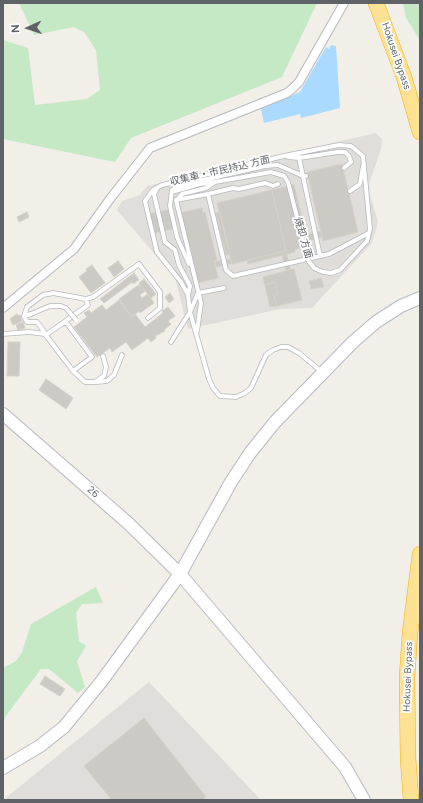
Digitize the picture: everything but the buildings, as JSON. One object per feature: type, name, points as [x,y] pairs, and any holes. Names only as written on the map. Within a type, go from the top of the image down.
[{"type":"highway","name":"Hokusei Bypass","points":[[376,3],[404,77],[420,132]]},
{"type":"highway","name":"Hokusei Bypass","points":[[412,800],[408,744],[408,677],[410,633],[420,554]]},
{"type":"street","points":[[3,308],[74,249],[110,199],[150,148],[287,93],[293,88],[299,82],[344,3]]},
{"type":"street","points":[[3,768],[40,746],[64,727],[101,682],[180,574],[231,482],[250,453],[275,422],[322,372],[376,322],[401,306],[420,298]]},
{"type":"street","name":"26","points":[[3,414],[128,523],[180,574],[345,768],[364,800]]},
{"type":"lane","name":"収集車・市民持込 方面","points":[[157,188],[162,184],[339,145],[351,146],[363,156],[364,163]]},
{"type":"lane","points":[[284,156],[299,158],[345,152],[350,156],[351,162],[344,168]]},
{"type":"lane","points":[[298,153],[305,176],[320,256]]},
{"type":"lane","points":[[350,191],[360,184],[364,163]]},
{"type":"lane","name":"焼却 方面","points":[[219,181],[272,172],[284,176],[288,182],[308,260],[314,268],[323,272],[331,273],[340,270],[367,241],[369,233],[364,163]]},
{"type":"lane","points":[[193,274],[177,237],[170,206],[172,190],[181,185],[265,166],[278,166],[305,176]]},
{"type":"lane","points":[[172,194],[178,190],[219,181]]},
{"type":"lane","points":[[176,200],[182,194],[206,188],[219,181]]},
{"type":"lane","points":[[176,200],[233,188],[239,189],[265,183],[273,186],[278,184]]},
{"type":"lane","points":[[157,188],[145,201],[157,252],[181,282],[188,295]]},
{"type":"lane","points":[[157,188],[154,194],[166,242],[175,250],[179,265],[190,286],[188,295],[190,312],[209,379],[213,388],[220,396],[236,397],[244,394],[251,388],[266,355],[273,350],[282,347],[288,347],[299,353],[322,372]]},
{"type":"lane","points":[[208,194],[226,270],[233,276],[329,254],[369,233]]},
{"type":"lane","points":[[176,200],[201,304],[197,334]]},
{"type":"lane","points":[[122,355],[114,375],[107,381],[85,382],[73,371],[37,322],[27,322],[24,316],[27,307],[48,294],[86,299],[93,297],[139,264],[160,292],[160,308],[148,318]]},
{"type":"lane","points":[[198,293],[224,288]]},
{"type":"lane","points":[[171,342],[190,312],[198,293]]},
{"type":"lane","points":[[3,334],[29,332],[46,335],[88,305],[86,299]]},
{"type":"lane","points":[[24,316],[50,306],[61,306],[66,308],[76,320]]},
{"type":"lane","points":[[66,322],[92,357],[73,371]]},
{"type":"lane","points":[[95,382],[104,376],[106,372],[106,362],[103,356]]},
{"type":"shaded area","points":[[376,133],[382,139],[381,149],[369,184],[370,195],[378,222],[371,244],[312,308],[280,309],[188,329],[175,278],[117,210],[122,201],[140,195],[147,186]]},
{"type":"shaded area","points":[[149,682],[261,800],[3,800]]},
{"type":"green space","points":[[19,3],[317,3],[282,77],[131,138],[115,162],[3,139],[3,40],[28,48],[35,105],[87,99],[100,90],[96,50],[84,32],[74,27],[34,35]]},
{"type":"green space","points":[[403,3],[420,3],[420,40],[406,18]]},
{"type":"green space","points":[[96,587],[103,603],[82,604],[76,613],[79,641],[86,646],[77,661],[85,687],[78,693],[49,669],[41,669],[5,717],[3,726],[3,668],[16,661],[22,652],[31,624]]},
{"type":"water","points":[[331,45],[336,46],[340,108],[301,118],[300,114],[264,123],[261,109],[300,92],[326,47],[329,49]]}]
